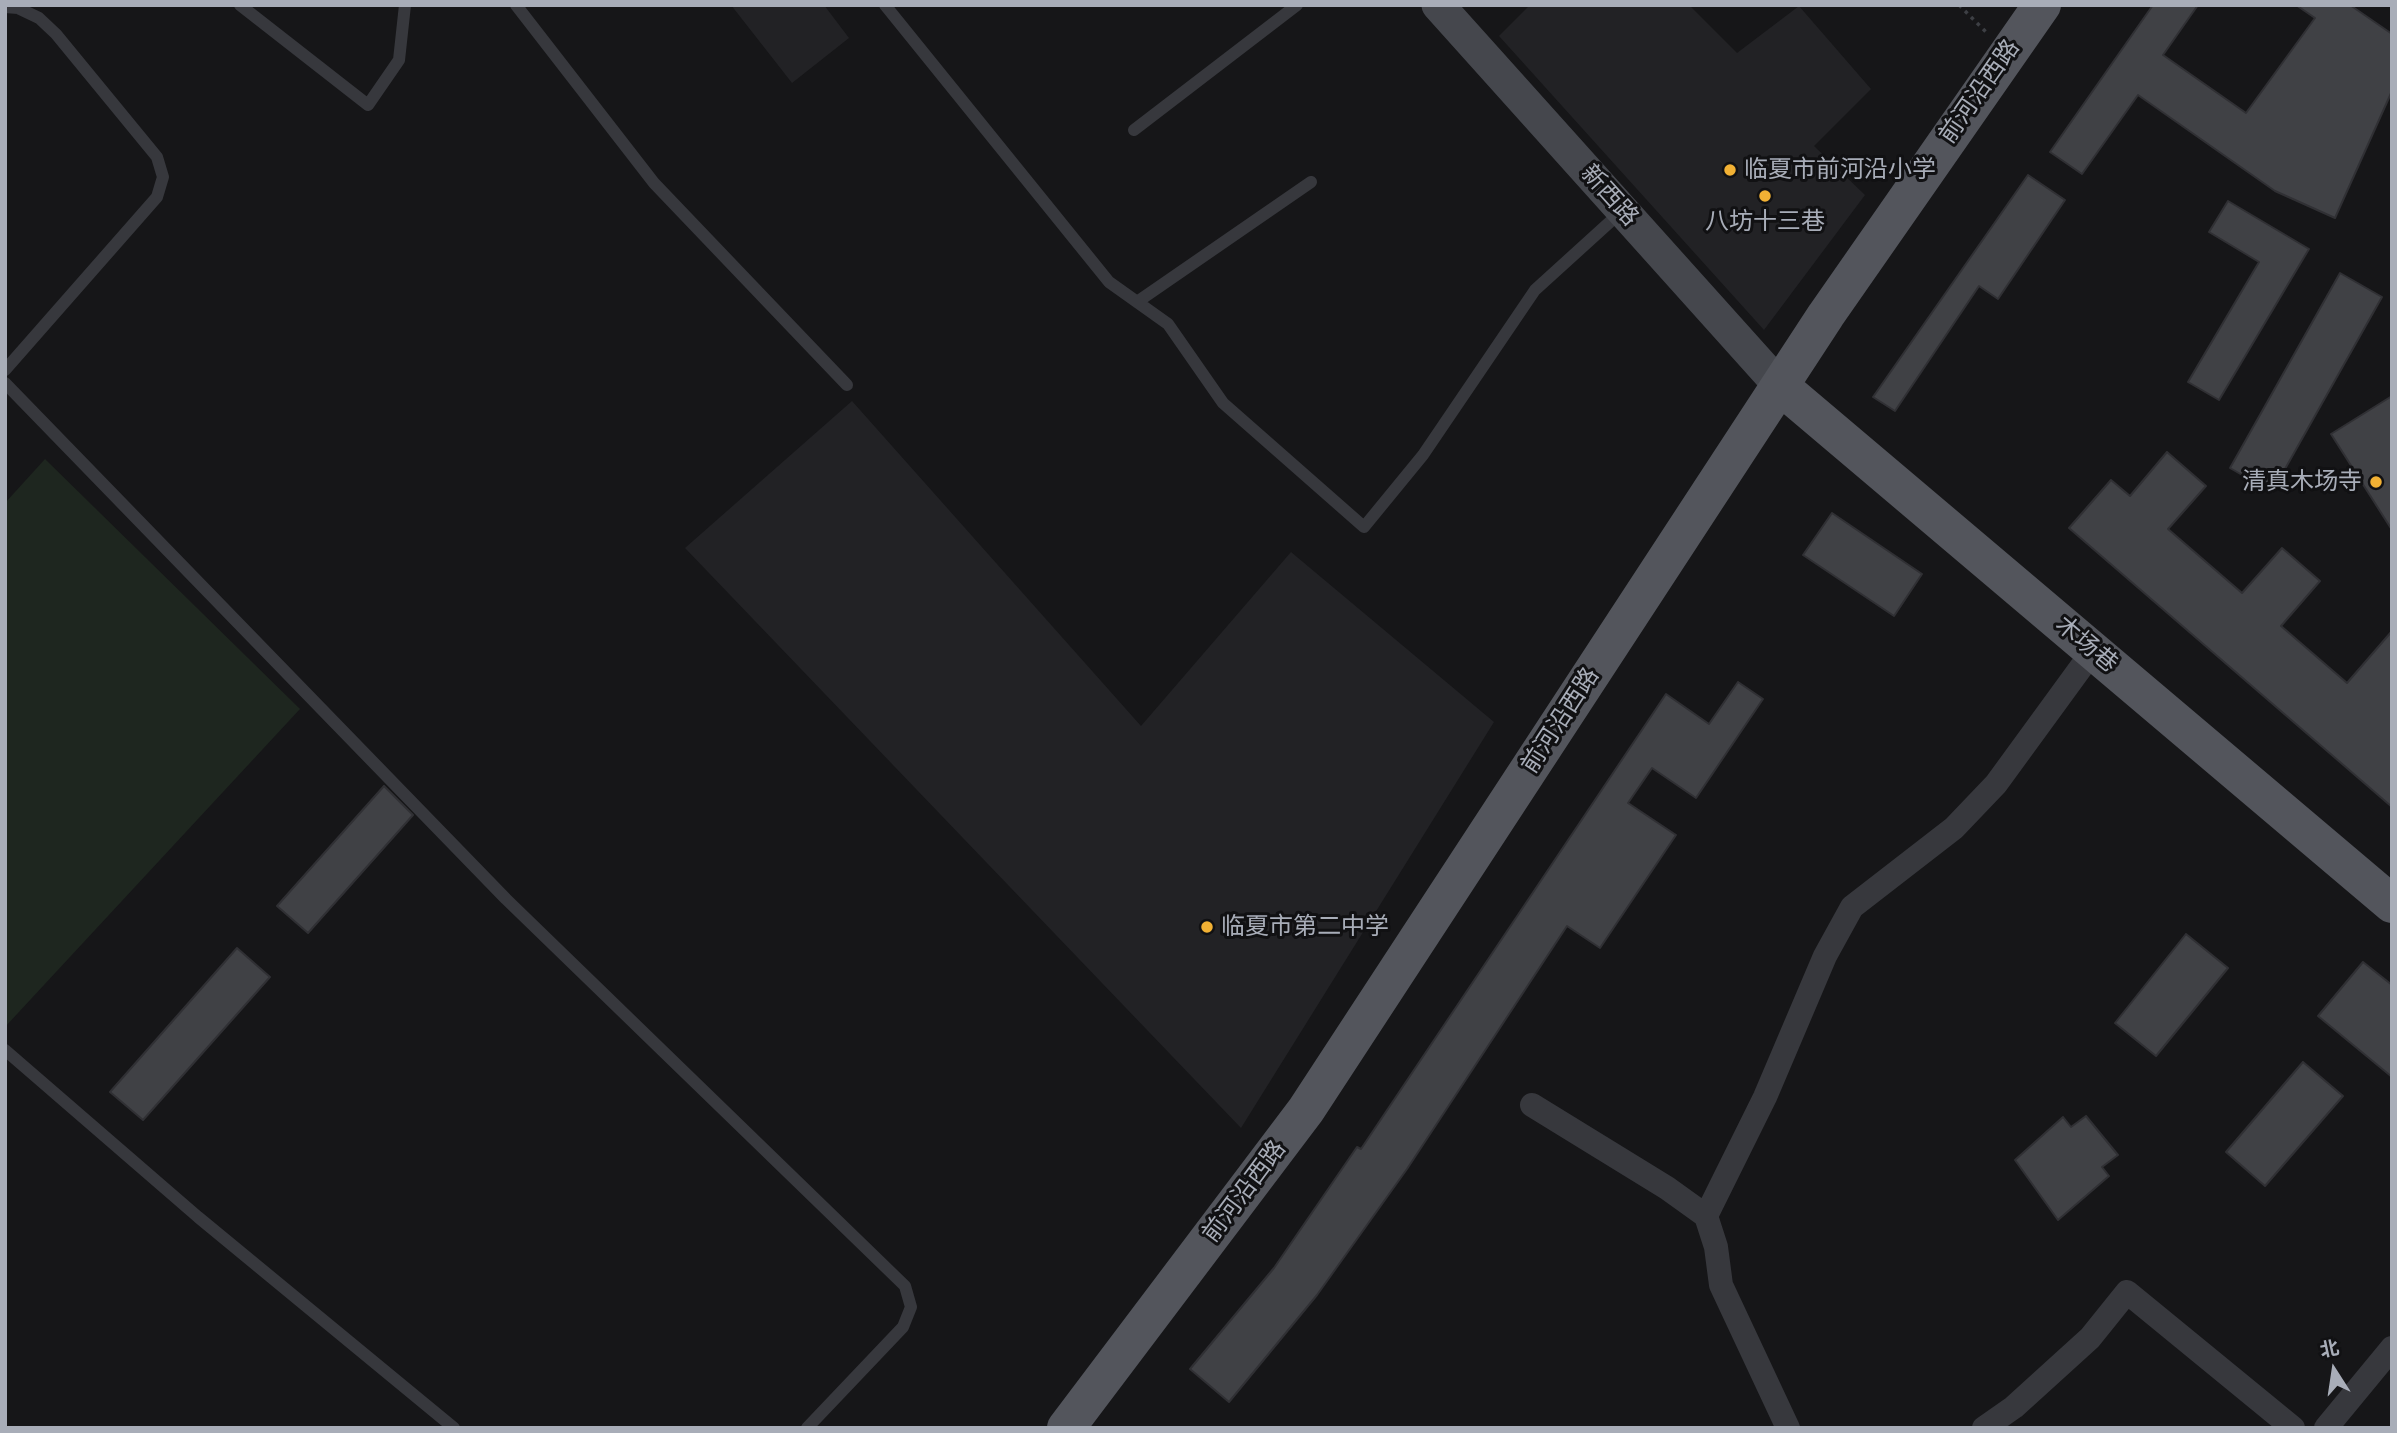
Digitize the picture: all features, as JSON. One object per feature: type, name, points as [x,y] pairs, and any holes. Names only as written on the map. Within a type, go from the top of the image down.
[{"type":"main road","name":"新西路","points":[[1438,5],[1780,386]]},
{"type":"main road","name":"前河沿西路","points":[[1066,1428],[1306,1110],[1780,386],[2042,5]]},
{"type":"main road","name":"木场巷","points":[[1780,386],[2392,904]]},
{"type":"street","points":[[1706,1216],[1765,1097],[1825,956],[1852,907],[1954,828],[1996,784],[2092,651]]},
{"type":"street","points":[[1532,1105],[1667,1188],[1706,1216],[1716,1247],[1721,1285],[1788,1428]]},
{"type":"street","points":[[1984,1428],[2014,1407],[2090,1338],[2127,1292],[2293,1428]]},
{"type":"street","points":[[2326,1428],[2392,1348]]},
{"type":"lane","points":[[240,5],[368,105],[399,60],[405,5]]},
{"type":"lane","points":[[516,5],[654,183],[847,384]]},
{"type":"lane","points":[[885,5],[1108,282],[1168,324],[1223,402],[1364,527],[1423,455],[1535,290],[1622,211]]},
{"type":"lane","points":[[1134,130],[1297,5]]},
{"type":"lane","points":[[5,7],[18,8],[39,18],[56,34],[158,157],[163,177],[157,197],[5,370]]},
{"type":"lane","points":[[1138,302],[1311,182]]},
{"type":"lane","points":[[5,383],[506,899],[905,1286],[911,1307],[903,1327],[808,1427]]},
{"type":"lane","points":[[5,1050],[198,1217],[454,1428]]},
{"type":"path","points":[[1959,5],[2007,54]]},
{"type":"shaded area","points":[[731,5],[824,5],[849,38],[792,83]]},
{"type":"shaded area","name":"临夏市前河沿小学","points":[[1530,5],[1689,5],[1737,53],[1799,6],[1871,89],[1814,146],[1865,195],[1764,330],[1499,36]]},
{"type":"shaded area","name":"临夏市第二中学","points":[[852,401],[1141,726],[1291,552],[1494,722],[1241,1128],[685,548]]},
{"type":"shaded area","points":[[45,459],[300,709],[5,1027],[5,503]]},
{"type":"building","points":[[2153,5],[2198,5],[2163,55],[2246,113],[2315,18],[2296,5],[2350,5],[2392,34],[2392,91],[2335,218],[2275,191],[2138,95],[2082,174],[2050,152]]},
{"type":"building","points":[[2028,175],[2065,200],[1998,299],[1979,286],[1895,411],[1873,397]]},
{"type":"building","points":[[2228,201],[2309,249],[2219,400],[2188,382],[2259,262],[2209,232]]},
{"type":"building","points":[[2340,273],[2382,297],[2272,492],[2230,468]]},
{"type":"building","name":"清真木场寺","points":[[2392,396],[2392,530],[2331,434]]},
{"type":"building","points":[[2167,452],[2206,486],[2168,529],[2242,593],[2282,548],[2320,581],[2281,626],[2347,683],[2392,631],[2392,807],[2069,528],[2111,480],[2130,496]]},
{"type":"building","points":[[1832,513],[1922,574],[1894,616],[1803,555]]},
{"type":"building","points":[[1738,682],[1763,699],[1696,798],[1652,768],[1628,803],[1676,835],[1600,948],[1567,926],[1407,1169],[1317,1295],[1229,1402],[1190,1369],[1274,1268],[1357,1147],[1361,1149],[1666,694],[1709,724]]},
{"type":"building","points":[[384,786],[413,815],[308,933],[277,906]]},
{"type":"building","points":[[2186,934],[2228,968],[2156,1056],[2115,1023]]},
{"type":"building","points":[[237,948],[270,977],[143,1120],[110,1092]]},
{"type":"building","points":[[2363,962],[2392,985],[2392,1077],[2318,1016]]},
{"type":"building","points":[[2303,1062],[2343,1096],[2265,1186],[2226,1152]]},
{"type":"building","points":[[2086,1116],[2118,1155],[2102,1167],[2109,1176],[2058,1220],[2015,1160],[2063,1117],[2071,1127]]},
{"type":"place","name":"临夏市前河沿小学","points":[[1730,170]]},
{"type":"place","name":"八坊十三巷","points":[[1765,196]]},
{"type":"place","name":"清真木场寺","points":[[2376,482]]},
{"type":"place","name":"临夏市第二中学","points":[[1207,927]]}]
